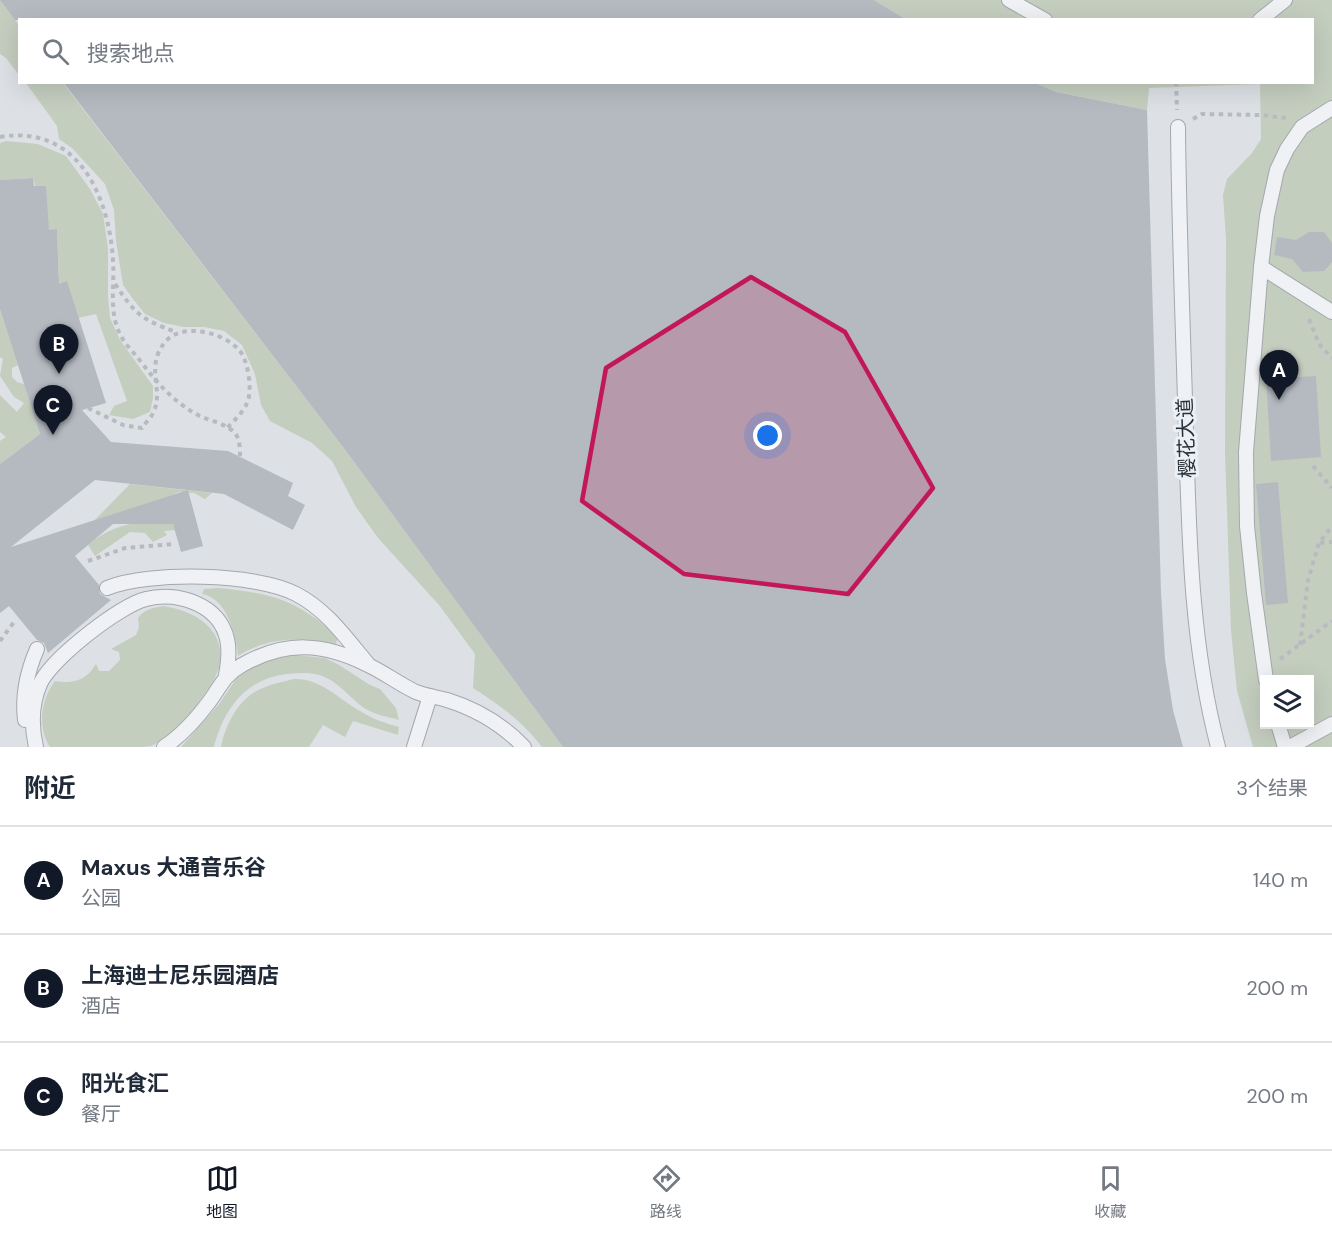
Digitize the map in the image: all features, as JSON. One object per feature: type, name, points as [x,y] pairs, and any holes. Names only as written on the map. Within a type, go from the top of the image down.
[{"type":"lane","points":[[1009,0],[1041,18]]},
{"type":"lane","points":[[1262,18],[1285,0]]},
{"type":"lane","points":[[1265,675],[1247,526],[1246,452],[1267,216],[1277,170],[1287,149],[1302,127],[1332,108]]},
{"type":"lane","name":"樱花大道","points":[[1178,127],[1179,266],[1190,547],[1196,635],[1204,687],[1218,747]]},
{"type":"lane","points":[[1261,267],[1332,312]]},
{"type":"lane","points":[[36,747],[32,711],[41,682],[50,668],[73,647],[172,578]]},
{"type":"lane","points":[[107,588],[126,582],[172,578],[242,580],[268,584],[296,594],[329,618],[369,666]]},
{"type":"lane","points":[[129,606],[146,599],[178,597],[197,603],[221,624],[227,637],[229,648],[226,675],[208,703],[187,727],[164,747]]},
{"type":"lane","points":[[226,675],[262,655],[279,649],[300,646],[319,648],[369,666],[398,684],[476,712],[500,725],[525,747]]},
{"type":"lane","points":[[36,747],[25,718],[24,698],[26,679],[37,649]]},
{"type":"lane","points":[[414,747],[430,696]]},
{"type":"lane","points":[[1290,747],[1332,724]]},
{"type":"lane","points":[[500,725],[511,747]]},
{"type":"lane","points":[[1280,729],[1285,747]]},
{"type":"path","points":[[1176,84],[1178,127],[1202,114],[1261,115]]},
{"type":"path","points":[[0,137],[42,137],[68,151],[86,170],[101,200],[108,222],[113,260],[113,316],[121,336],[164,391],[196,414],[235,432],[239,440],[240,457]]},
{"type":"path","points":[[113,283],[139,316],[156,326],[176,332],[222,336],[240,351],[247,367],[249,395],[247,403],[227,428]]},
{"type":"path","points":[[1304,295],[1311,325],[1320,344],[1332,358]]},
{"type":"path","points":[[88,408],[123,425],[142,428],[154,413],[156,394],[154,366],[165,342],[176,332]]},
{"type":"path","points":[[1313,466],[1332,488]]},
{"type":"path","points":[[1300,645],[1308,580],[1319,543],[1332,526]]},
{"type":"path","points":[[1319,543],[1332,542]]},
{"type":"path","points":[[88,561],[125,548],[173,544]]},
{"type":"path","points":[[1265,675],[1332,621]]},
{"type":"path","points":[[0,640],[14,622]]},
{"type":"highlighted area","points":[[751,277],[845,332],[933,488],[848,594],[684,574],[582,501],[606,368]]},
{"type":"green space","points":[[0,0],[2,0],[18,24],[18,74],[0,54]]},
{"type":"green space","points":[[874,0],[1332,0],[1332,747],[1253,747],[1237,691],[1231,630],[1225,453],[1226,239],[1223,195],[1227,179],[1252,153],[1261,139],[1260,84],[1314,84],[1314,18],[904,18]]},
{"type":"green space","points":[[27,84],[64,84],[346,451],[563,747],[542,747],[510,714],[473,688],[475,654],[439,605],[378,538],[356,507],[332,461],[312,443],[270,421],[261,405],[255,374],[242,345],[224,331],[164,323],[145,314],[123,285],[114,210],[105,184],[72,148],[59,139],[57,126]]},
{"type":"green space","points":[[1035,84],[1260,84],[1149,88],[1147,110],[1056,92]]},
{"type":"green space","points":[[6,141],[38,144],[66,156],[90,189],[103,214],[108,248],[110,318],[120,340],[153,386],[150,412],[133,419],[109,415],[114,406],[127,401],[96,314],[78,318],[67,282],[40,289],[59,276],[57,230],[49,230],[33,178],[0,180],[0,143]]},
{"type":"green space","points":[[0,309],[18,365],[12,368],[12,377],[24,384],[40,434],[0,464],[0,441],[6,437],[0,432],[0,395],[17,412],[24,403],[14,397],[0,376],[3,359],[0,357]]},
{"type":"green space","points":[[130,484],[212,493],[205,499],[194,493],[179,492],[92,523]]},
{"type":"green space","points":[[135,523],[173,524],[175,530],[164,531],[167,535],[153,542],[145,533],[130,532],[95,556],[88,545],[110,531]]},
{"type":"green space","points":[[218,588],[283,600],[310,614],[323,624],[338,637],[336,644],[286,640],[261,645],[238,656],[232,628],[224,610],[218,602],[202,594],[204,589]]},
{"type":"green space","points":[[163,606],[196,617],[205,623],[217,640],[220,663],[217,674],[194,709],[170,733],[151,746],[50,747],[43,731],[42,713],[46,696],[55,681],[68,682],[83,678],[96,664],[99,671],[109,671],[120,660],[119,652],[111,649],[136,635],[139,627],[138,618],[143,613]]},
{"type":"green space","points":[[295,655],[325,658],[380,689],[396,708],[399,720],[368,710],[326,677],[311,673],[287,674],[260,682],[239,698],[224,720],[214,747],[181,747],[219,704],[236,679],[266,659]]},
{"type":"green space","points":[[293,679],[320,685],[369,716],[399,727],[398,735],[353,721],[345,737],[323,725],[309,747],[221,747],[226,728],[241,703],[256,691]]},
{"type":"building","points":[[0,0],[874,0],[904,18],[18,18],[15,20]]},
{"type":"building","points":[[65,84],[1037,84],[1056,92],[1147,110],[1161,592],[1165,659],[1173,710],[1183,747],[563,747],[346,451]]},
{"type":"building","points":[[33,178],[34,186],[46,186],[49,230],[57,229],[59,284],[67,281],[106,403],[82,410],[111,442],[228,451],[293,483],[288,496],[305,505],[293,530],[224,494],[188,490],[203,546],[181,552],[173,524],[113,524],[75,556],[99,585],[100,594],[111,600],[48,653],[44,643],[37,640],[9,606],[0,613],[0,464],[40,434],[0,309],[0,180]],"holes":[[[95,480],[188,490],[11,547]]]},
{"type":"building","points":[[1309,232],[1324,232],[1332,243],[1332,262],[1324,271],[1303,272],[1292,259],[1274,255],[1277,237],[1296,240]]},
{"type":"building","points":[[1316,376],[1321,457],[1271,461],[1266,379]]},
{"type":"building","points":[[1278,482],[1288,603],[1266,605],[1256,484]]},
{"type":"place","name":"上海迪士尼乐园酒店","points":[[59,374]]},
{"type":"place","name":"Maxus 大通音乐谷","points":[[1279,400]]},
{"type":"place","name":"阳光食汇","points":[[53,435]]}]
